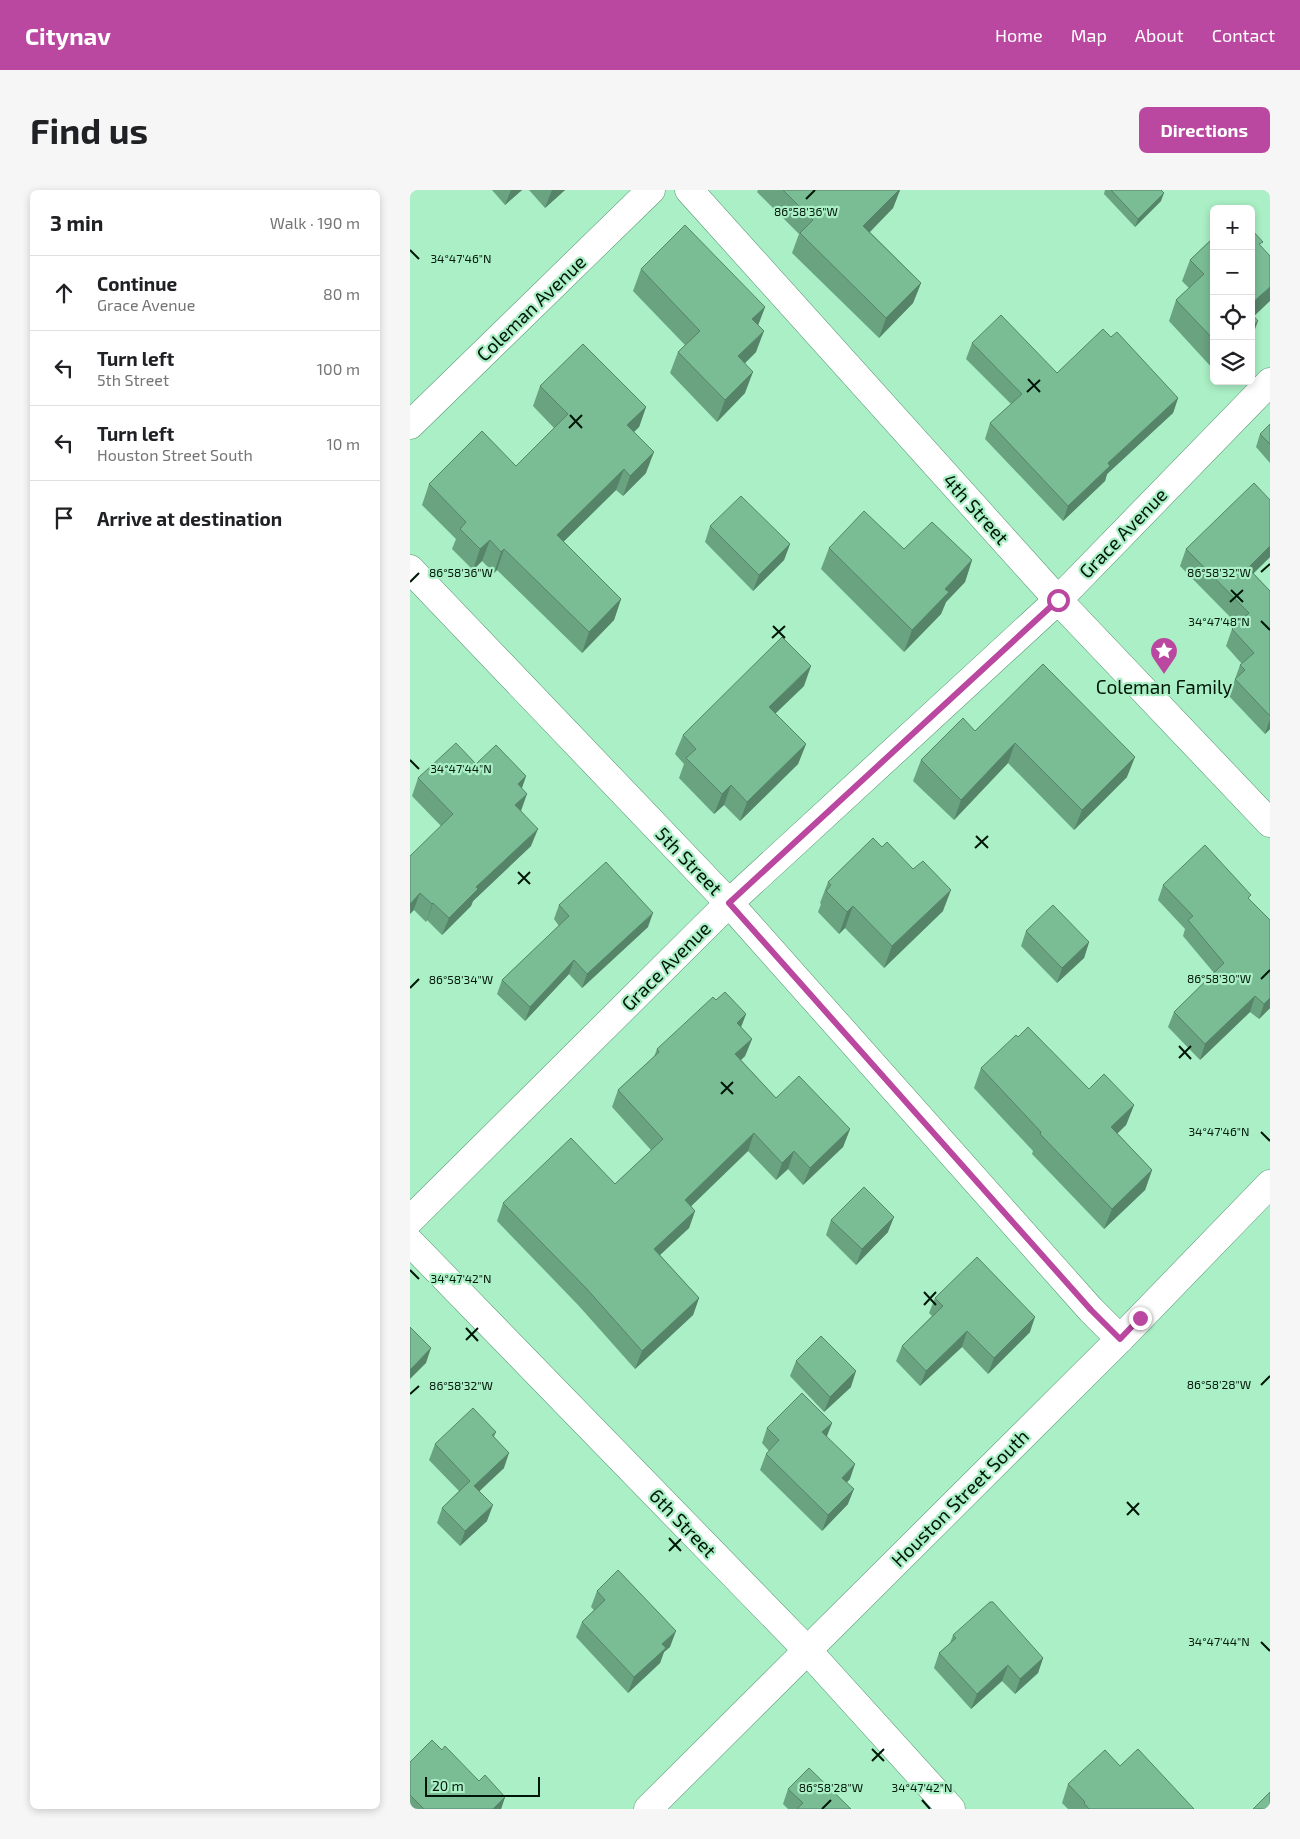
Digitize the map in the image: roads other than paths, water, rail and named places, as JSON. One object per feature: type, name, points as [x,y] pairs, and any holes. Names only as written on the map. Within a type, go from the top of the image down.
[{"type":"street","name":"Coleman Avenue","points":[[410,426],[651,190]]},
{"type":"street","name":"4th Street","points":[[688,190],[1058,600],[1270,823]]},
{"type":"street","name":"Grace Avenue","points":[[410,1220],[729,903],[1058,600],[1270,382]]},
{"type":"street","name":"5th Street","points":[[410,569],[729,903],[1091,1310],[1120,1339]]},
{"type":"street","name":"Houston Street South","points":[[648,1809],[1120,1339],[1270,1184]]},
{"type":"street","name":"6th Street","points":[[410,1242],[807,1650],[951,1809]]},
{"type":"place","name":"Coleman Family","points":[[1164,675]]}]
